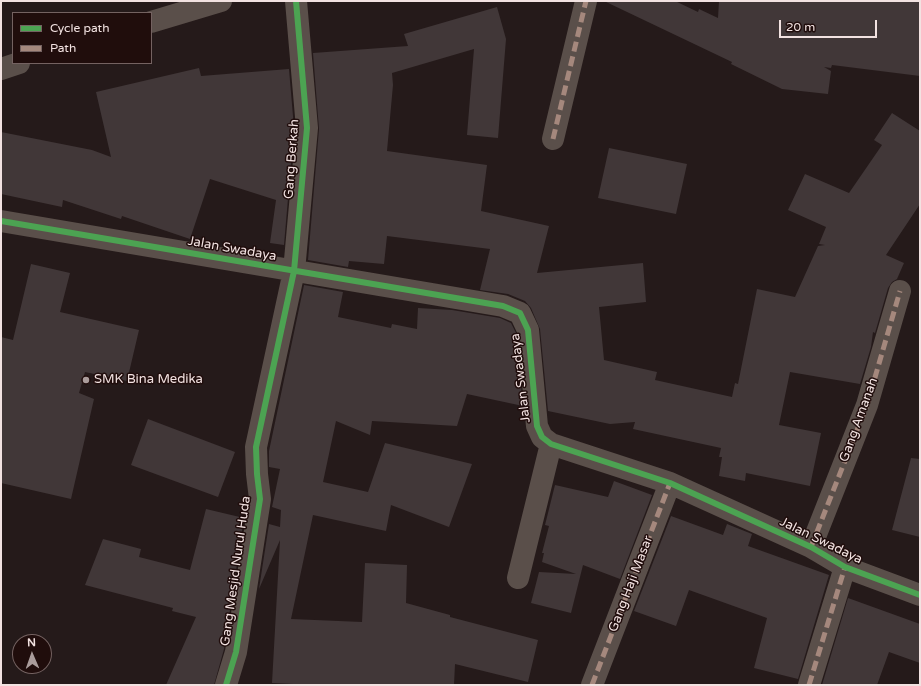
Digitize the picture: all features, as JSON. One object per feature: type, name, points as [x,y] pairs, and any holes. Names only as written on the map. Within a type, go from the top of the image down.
[{"type":"street","points":[[152,22],[221,1]]},
{"type":"street","name":"Gang Berkah","points":[[294,271],[307,128],[296,1]]},
{"type":"street","points":[[553,139],[586,1]]},
{"type":"street","points":[[1,69],[16,64]]},
{"type":"street","name":"Jalan Swadaya","points":[[1,221],[503,306],[520,313],[528,330],[537,426],[542,437],[551,444],[670,483],[811,547],[845,567],[920,595]]},
{"type":"street","name":"Gang Mesjid Nurul Huda","points":[[226,685],[236,652],[260,499],[256,447],[294,271]]},
{"type":"street","name":"Gang Amanah","points":[[811,547],[867,405],[900,291]]},
{"type":"street","points":[[518,578],[551,444]]},
{"type":"street","name":"Gang Haji Masar","points":[[592,685],[670,483]]},
{"type":"street","points":[[809,685],[845,567]]},
{"type":"building","points":[[604,1],[675,1],[698,12],[699,9],[718,18],[719,1],[920,1],[920,76],[832,65],[831,68],[824,67],[831,71],[828,94],[782,89],[731,64],[732,62]]},
{"type":"building","points":[[497,7],[506,39],[498,138],[467,135],[474,49],[392,73],[393,85],[387,151],[487,165],[481,211],[549,226],[537,273],[643,263],[646,302],[599,307],[604,360],[657,372],[655,380],[732,397],[735,383],[738,384],[757,289],[795,297],[818,246],[825,245],[819,244],[826,227],[788,210],[805,174],[849,193],[882,145],[874,140],[892,113],[920,131],[920,204],[886,255],[904,263],[897,279],[892,282],[888,288],[875,333],[873,332],[871,347],[860,384],[790,372],[779,425],[821,433],[810,486],[746,473],[745,481],[719,476],[722,457],[719,457],[721,448],[633,429],[635,422],[610,424],[548,411],[540,329],[531,308],[525,301],[508,294],[480,290],[490,249],[387,236],[384,264],[349,261],[348,267],[308,260],[319,129],[313,53],[408,46],[404,34]]},
{"type":"building","points":[[199,68],[201,76],[289,69],[294,128],[284,245],[270,243],[276,200],[210,179],[190,239],[122,216],[121,219],[63,200],[62,207],[1,194],[1,132],[92,150],[111,157],[96,92]]},
{"type":"building","points":[[609,148],[687,164],[676,214],[598,198]]},
{"type":"building","name":"SMK Bina Medika","points":[[31,264],[70,273],[60,312],[139,330],[127,381],[85,372],[79,393],[94,399],[71,499],[1,483],[1,337],[13,340]]},
{"type":"building","points":[[304,285],[343,292],[338,317],[391,328],[392,324],[417,329],[418,308],[452,310],[500,318],[511,323],[516,333],[523,406],[467,394],[457,426],[372,421],[370,435],[336,421],[323,482],[368,492],[385,443],[472,464],[449,527],[391,505],[386,531],[313,515],[291,619],[362,622],[365,563],[407,565],[406,603],[450,615],[450,617],[538,640],[528,682],[455,664],[454,685],[314,685],[272,683],[280,540],[259,589],[269,524],[280,527],[281,510],[272,507],[280,469],[269,467],[269,451]]},
{"type":"building","points":[[148,419],[235,452],[218,497],[131,465]]},
{"type":"building","points":[[911,458],[920,459],[920,537],[892,530]]},
{"type":"building","points":[[614,481],[652,495],[620,579],[583,565],[571,613],[531,603],[539,572],[576,574],[542,562],[544,553],[542,553],[549,526],[545,525],[555,485],[608,497]]},
{"type":"building","points":[[206,509],[244,518],[224,649],[214,685],[166,685],[196,617],[172,611],[173,608],[85,585],[103,539],[141,549],[139,557],[190,570]]},
{"type":"building","points":[[671,516],[723,535],[727,524],[752,534],[748,546],[829,575],[798,679],[754,668],[767,618],[689,590],[676,626],[634,611]]},
{"type":"building","points":[[848,598],[920,624],[920,663],[889,652],[877,685],[822,685]]},
{"type":"marked path","points":[[553,139],[586,1]]},
{"type":"marked path","points":[[811,547],[867,405],[900,291]]},
{"type":"marked path","points":[[592,685],[670,483]]},
{"type":"marked path","points":[[809,685],[845,567]]},
{"type":"cycle path","points":[[226,685],[236,652],[260,499],[256,447],[294,271],[307,128],[296,1]]},
{"type":"cycle path","points":[[1,221],[503,306],[520,313],[528,330],[537,426],[542,437],[551,444],[670,483],[811,547],[845,567],[920,595]]},
{"type":"place","name":"SMK Bina Medika","points":[[86,380]]}]
